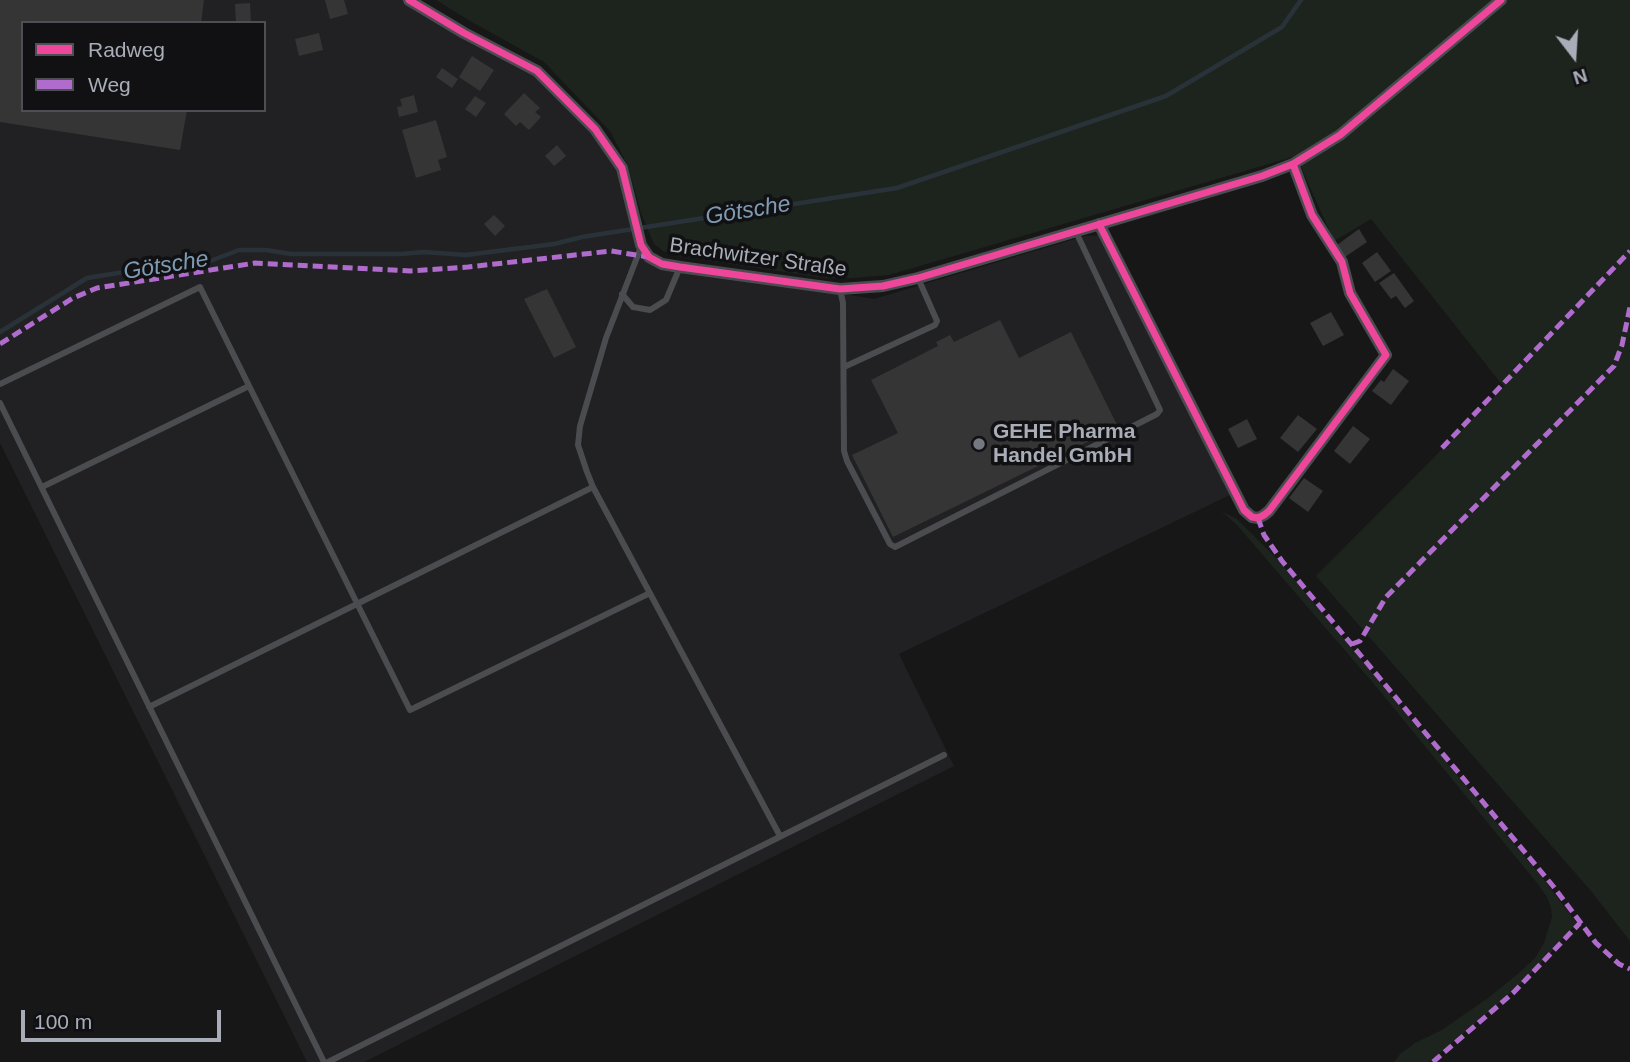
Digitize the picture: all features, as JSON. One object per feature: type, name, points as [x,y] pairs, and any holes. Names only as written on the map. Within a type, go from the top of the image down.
[{"type":"street","name":"Brachwitzer Straße","points":[[409,0],[464,33],[537,71],[595,129],[622,168],[641,245],[649,257],[662,264],[841,289],[883,286],[918,278],[1262,176],[1293,164],[1340,135],[1501,0]]},
{"type":"street","points":[[1099,225],[1244,510],[1252,517],[1258,518],[1269,511],[1386,355],[1350,293],[1342,262],[1312,215],[1293,164]]},
{"type":"lane","points":[[841,289],[846,461],[890,544],[895,547],[1157,415],[1160,410],[1076,231]]},
{"type":"lane","points":[[641,245],[606,338],[580,426],[578,445],[593,487],[780,836]]},
{"type":"lane","points":[[621,294],[633,307],[650,310],[666,300],[680,267]]},
{"type":"lane","points":[[844,368],[934,325],[937,321],[918,278]]},
{"type":"lane","points":[[0,384],[200,287],[410,710],[650,593]]},
{"type":"lane","points":[[41,487],[249,386]]},
{"type":"lane","points":[[0,402],[326,1062],[944,755]]},
{"type":"lane","points":[[149,707],[593,487]]},
{"type":"shaded area","points":[[0,0],[409,0],[537,71],[622,168],[641,245],[662,264],[874,299],[1085,236],[1100,235],[1232,494],[899,654],[954,766],[364,1062],[307,1062],[0,443]]},
{"type":"shaded area","points":[[436,0],[1630,0],[1630,941],[1591,891],[1316,576],[1504,387],[1371,219],[1334,241],[1296,156],[889,275],[825,278],[677,256],[654,244],[641,213],[628,166],[610,131],[544,62]]},
{"type":"shaded area","points":[[1219,510],[1237,519],[1279,561],[1545,881],[1576,922],[1536,969],[1511,993],[1429,1062],[1394,1062],[1415,1043],[1442,1030],[1488,998],[1535,958],[1544,943],[1552,917],[1547,897],[1379,690],[1237,525]]},
{"type":"building","points":[[0,0],[204,0],[201,21],[21,21],[21,112],[187,112],[180,150],[0,122]]},
{"type":"building","points":[[325,0],[344,0],[348,14],[330,19]]},
{"type":"building","points":[[250,3],[251,21],[236,21],[235,4]]},
{"type":"building","points":[[319,33],[323,50],[299,56],[295,39]]},
{"type":"building","points":[[472,56],[494,70],[480,91],[459,77]]},
{"type":"building","points":[[442,68],[458,79],[452,88],[436,77]]},
{"type":"building","points":[[524,93],[540,108],[535,112],[541,117],[529,130],[520,122],[516,126],[504,114]]},
{"type":"building","points":[[414,95],[418,112],[399,117],[397,107],[402,106],[400,99]]},
{"type":"building","points":[[475,96],[486,103],[476,117],[465,109]]},
{"type":"building","points":[[436,120],[447,157],[438,160],[441,170],[416,178],[402,130]]},
{"type":"building","points":[[557,145],[566,156],[554,166],[545,156]]},
{"type":"building","points":[[494,215],[505,226],[495,236],[484,224]]},
{"type":"building","points":[[1359,229],[1367,242],[1345,257],[1337,245]]},
{"type":"building","points":[[1377,252],[1391,271],[1375,282],[1362,263]]},
{"type":"building","points":[[1394,273],[1414,301],[1405,308],[1396,296],[1391,299],[1379,283]]},
{"type":"building","points":[[547,289],[576,347],[554,358],[524,299]]},
{"type":"building","points":[[1331,312],[1344,335],[1323,346],[1310,323]]},
{"type":"building","name":"GEHE Pharma Handel GmbH","points":[[1000,320],[1019,358],[1071,332],[1118,427],[893,537],[852,455],[898,433],[871,380],[938,346],[936,342],[950,335],[954,342]]},
{"type":"building","points":[[1393,369],[1409,381],[1391,405],[1372,391],[1381,380],[1384,382]]},
{"type":"building","points":[[1298,415],[1317,429],[1298,452],[1280,438]]},
{"type":"building","points":[[1247,419],[1257,439],[1238,448],[1228,429]]},
{"type":"building","points":[[1353,426],[1370,439],[1350,464],[1334,451]]},
{"type":"building","points":[[1304,478],[1323,491],[1308,512],[1289,498]]},
{"type":"waterway","name":"Götsche","points":[[0,332],[87,278],[124,272],[146,273],[205,263],[239,250],[291,254],[424,252],[466,255],[554,244],[582,237],[897,188],[1166,96],[1282,27],[1301,0]]},
{"type":"marked path","points":[[0,344],[73,298],[97,288],[255,263],[410,271],[611,251],[649,257]]},
{"type":"marked path","points":[[1442,448],[1630,251]]},
{"type":"marked path","points":[[1352,644],[1360,641],[1386,597],[1614,366],[1622,345],[1630,307]]},
{"type":"marked path","points":[[1258,518],[1264,535],[1282,561],[1553,886],[1596,943],[1619,964],[1630,969]]},
{"type":"marked path","points":[[1433,1062],[1513,993],[1580,923]]},
{"type":"cycle path","points":[[409,0],[464,33],[537,71],[595,129],[622,168],[641,245],[649,257],[662,264],[840,289],[883,286],[918,278],[1262,176],[1293,164],[1340,135],[1501,0]]},
{"type":"cycle path","points":[[1099,224],[1244,510],[1252,517],[1258,518],[1269,511],[1386,355],[1350,293],[1342,262],[1312,215],[1293,164]]},
{"type":"place","name":"GEHE Pharma Handel GmbH","points":[[979,444]]}]
